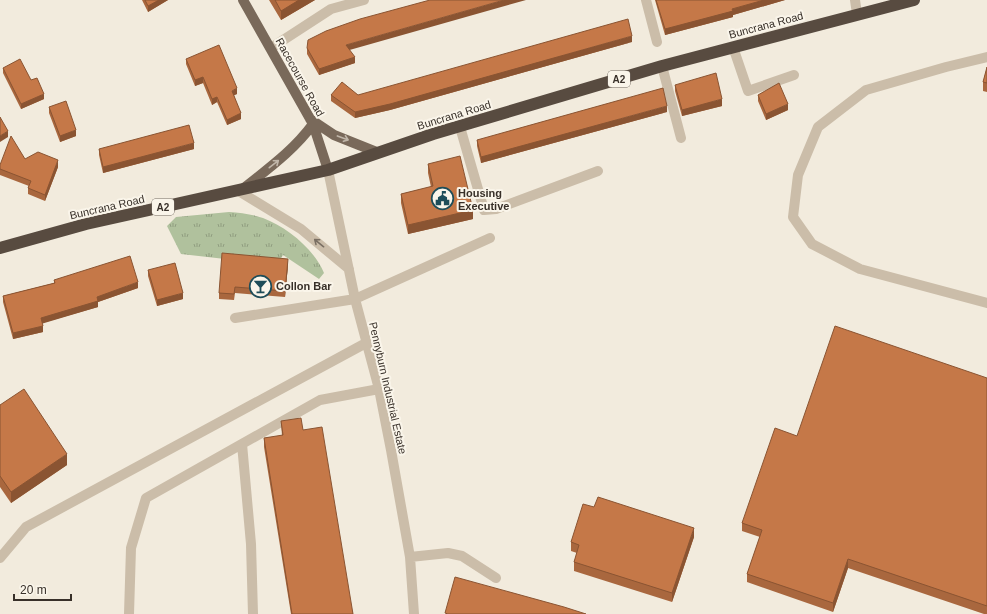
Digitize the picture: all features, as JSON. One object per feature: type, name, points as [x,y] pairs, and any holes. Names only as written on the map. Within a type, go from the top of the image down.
[{"type":"highway","name":"Buncrana Road","points":[[0,248],[86,224],[328,170],[460,127],[662,66],[914,0]]},
{"type":"main road","name":"Racecourse Road","points":[[243,0],[312,121],[328,170]]},
{"type":"main road","points":[[240,189],[287,154],[302,139],[312,121],[334,135],[379,153]]},
{"type":"street","points":[[271,48],[331,9],[364,0]]},
{"type":"street","points":[[646,0],[657,42]]},
{"type":"street","points":[[855,0],[857,14]]},
{"type":"street","points":[[733,47],[748,91],[794,75]]},
{"type":"street","points":[[987,58],[946,67],[866,90],[818,127],[798,175],[793,217],[812,244],[860,269],[987,303]]},
{"type":"street","points":[[662,66],[680,138]]},
{"type":"street","points":[[460,127],[484,210],[496,209],[598,171]]},
{"type":"street","name":"Pennyburn Industrial Estate","points":[[328,170],[366,343],[379,389],[410,557],[414,614]]},
{"type":"street","points":[[240,189],[301,229],[349,269]]},
{"type":"street","points":[[235,318],[356,300],[490,238]]},
{"type":"street","points":[[0,558],[26,527],[366,343]]},
{"type":"street","points":[[130,614],[131,548],[146,498],[320,400],[379,389]]},
{"type":"street","points":[[242,444],[251,544],[253,614]]},
{"type":"street","points":[[410,557],[448,552],[462,556],[496,578]]},
{"type":"green space","points":[[229,212],[259,217],[281,227],[307,247],[324,273],[319,279],[283,255],[277,265],[181,254],[167,226],[176,217]]},
{"type":"building","points":[[145,0],[159,0],[148,6]]},
{"type":"building","points":[[275,0],[299,0],[281,11]]},
{"type":"building","points":[[430,0],[504,0],[346,45],[355,57],[319,69],[307,48],[308,40],[326,31],[360,19]]},
{"type":"building","points":[[656,0],[764,0],[732,9],[733,11],[665,29]]},
{"type":"building","points":[[628,19],[632,36],[390,104],[355,112],[331,95],[342,82],[358,95]]},
{"type":"building","points":[[219,45],[237,88],[232,91],[241,113],[227,120],[217,97],[212,99],[203,77],[195,80],[186,59]]},
{"type":"building","points":[[20,59],[31,80],[37,78],[44,94],[21,104],[3,68]]},
{"type":"building","points":[[987,67],[987,83],[983,82]]},
{"type":"building","points":[[716,73],[722,99],[682,110],[675,85]]},
{"type":"building","points":[[779,83],[788,104],[766,114],[758,95]]},
{"type":"building","points":[[663,88],[667,106],[481,157],[477,140]]},
{"type":"building","points":[[66,101],[76,130],[60,136],[49,107]]},
{"type":"building","points":[[0,117],[8,131],[0,136]]},
{"type":"building","points":[[189,125],[194,143],[103,167],[99,149]]},
{"type":"building","points":[[11,136],[25,159],[38,152],[58,160],[45,195],[28,188],[31,181],[0,169],[0,165]]},
{"type":"building","name":"Housing Executive","points":[[460,156],[473,210],[408,225],[401,194],[433,186],[428,164]]},
{"type":"building","points":[[222,253],[288,259],[285,291],[235,287],[234,294],[219,293]]},
{"type":"building","points":[[130,256],[138,282],[97,297],[98,301],[41,318],[43,326],[13,333],[3,296],[55,283],[54,280]]},
{"type":"building","points":[[175,263],[183,293],[157,300],[148,270]]},
{"type":"building","points":[[835,326],[987,378],[987,606],[848,559],[833,603],[747,574],[762,530],[742,523],[775,428],[797,436]]},
{"type":"building","points":[[24,389],[67,454],[11,492],[0,476],[0,405]]},
{"type":"building","points":[[301,418],[303,430],[322,427],[353,614],[292,614],[264,438],[283,435],[281,421]]},
{"type":"building","points":[[598,497],[694,528],[672,593],[574,562],[579,545],[571,542],[583,504],[594,507]]},
{"type":"building","points":[[455,577],[586,614],[448,614],[445,613]]},
{"type":"place","name":"Housing Executive","points":[[443,199]]},
{"type":"place","name":"Collon Bar","points":[[261,286]]}]
